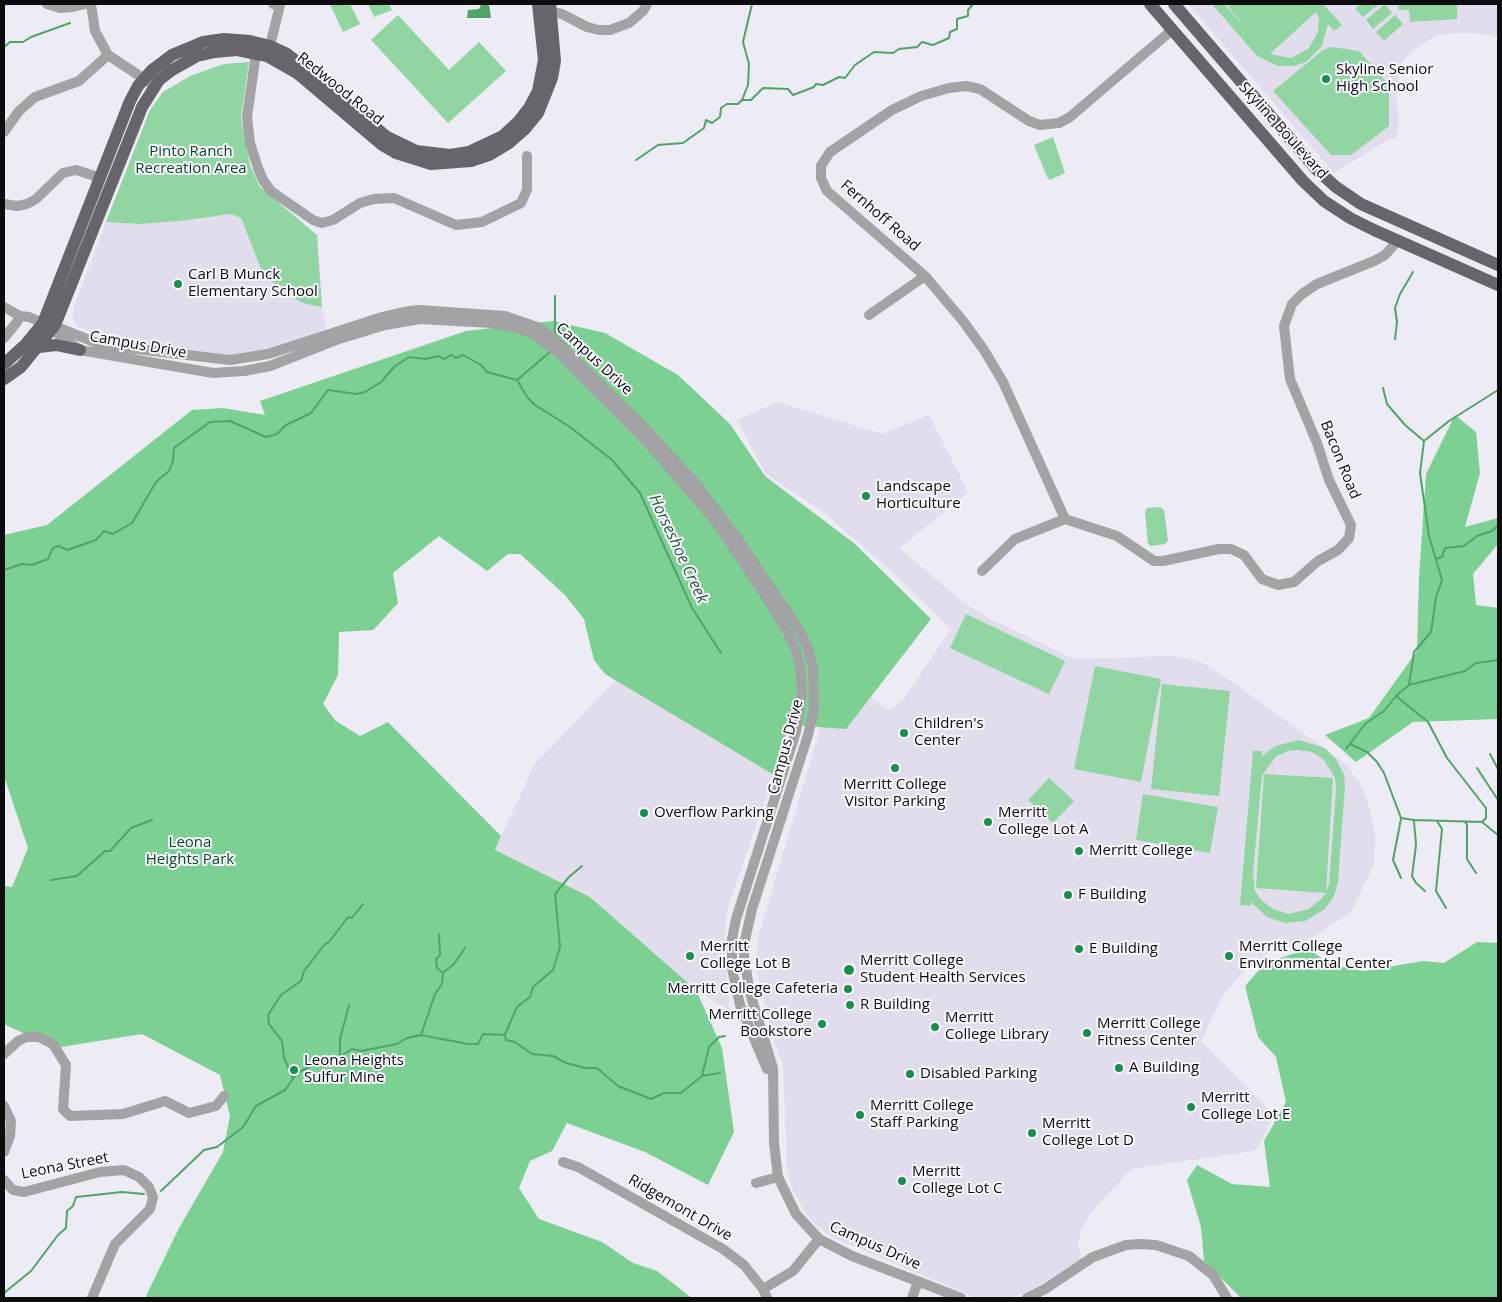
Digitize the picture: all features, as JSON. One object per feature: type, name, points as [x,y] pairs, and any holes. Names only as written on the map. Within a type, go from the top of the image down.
[{"type":"main road","name":"Skyline Boulevard","points":[[1150,4],[1303,181],[1324,201],[1350,218],[1498,285]]},
{"type":"main road","name":"Skyline Boulevard","points":[[1174,4],[1317,170],[1336,187],[1361,204],[1498,265]]},
{"type":"main road","name":"Redwood Road","points":[[4,379],[21,367],[39,347],[50,326],[86,251],[150,83],[152,70],[172,55],[203,42],[237,39],[270,46],[287,54],[304,67],[387,137],[416,151],[450,155],[485,146],[503,136],[529,108],[538,91],[544,60],[544,7]]},
{"type":"main road","name":"Redwood Road","points":[[4,364],[50,326],[100,178],[130,101],[150,83],[197,56],[226,50],[256,53],[283,64],[297,73],[381,144],[396,153],[431,164],[471,161],[488,155],[509,143],[525,129],[538,113],[552,78],[555,60],[544,7]]},
{"type":"main road","points":[[39,347],[56,345],[80,350]]},
{"type":"street","points":[[47,4],[60,8],[85,4]]},
{"type":"street","points":[[91,4],[95,31],[108,55],[150,83]]},
{"type":"street","points":[[270,46],[280,5],[273,4]]},
{"type":"street","points":[[544,7],[587,27],[610,30],[629,23],[647,4]]},
{"type":"street","name":"Fernhoff Road","points":[[1065,519],[1004,382],[963,321],[925,276],[827,191],[820,173],[824,158],[830,152],[892,110],[921,96],[949,88],[966,86],[980,89],[1029,121],[1040,125],[1059,123],[1070,117],[1172,30]]},
{"type":"street","points":[[256,53],[247,117],[250,143],[258,168],[263,180],[271,191],[313,220],[322,222],[333,220],[360,203],[374,199],[394,198],[456,224],[482,222],[521,203],[527,190],[527,156]]},
{"type":"street","points":[[4,132],[19,112],[35,98],[79,81],[108,55]]},
{"type":"street","points":[[4,204],[17,206],[27,204],[36,199],[63,173],[76,170],[100,178]]},
{"type":"street","name":"Bacon Road","points":[[1065,519],[1117,536],[1154,562],[1164,562],[1219,549],[1231,549],[1244,555],[1262,579],[1278,586],[1294,582],[1318,561],[1338,550],[1349,538],[1351,524],[1329,480],[1317,443],[1290,379],[1284,326],[1292,304],[1302,294],[1317,284],[1374,261],[1384,255],[1398,240]]},
{"type":"street","points":[[869,315],[925,276]]},
{"type":"street","points":[[4,307],[20,316],[29,317],[50,326]]},
{"type":"street","name":"Campus Drive","points":[[50,326],[102,345],[210,360],[230,360],[268,354],[382,317],[419,310],[504,320],[547,343],[584,373],[666,462],[717,523],[788,633],[800,667],[802,693],[796,732],[738,912],[732,939],[732,969],[740,1005],[773,1088],[774,1143],[778,1178],[796,1214],[820,1239],[852,1256],[961,1298]]},
{"type":"street","points":[[4,338],[20,316]]},
{"type":"street","name":"Campus Drive","points":[[50,326],[80,350],[199,372],[228,373],[276,364],[336,340],[404,320],[504,320]]},
{"type":"street","points":[[982,571],[1015,539],[1065,519]]},
{"type":"street","points":[[4,1054],[18,1041],[27,1037],[39,1038],[53,1044],[66,1065],[63,1109],[70,1116],[124,1114],[165,1102],[182,1112],[199,1112],[216,1106],[224,1096]]},
{"type":"street","name":"Leona Street","points":[[4,1106],[11,1121],[10,1136],[4,1152]]},
{"type":"street","name":"Ridgemont Drive","points":[[563,1162],[578,1167],[723,1250],[744,1265],[765,1293]]},
{"type":"street","name":"Leona Street","points":[[4,1180],[13,1190],[24,1192],[100,1172],[124,1170],[139,1177],[149,1187],[153,1197],[150,1209],[115,1244],[92,1298]]},
{"type":"street","points":[[756,1183],[778,1178]]},
{"type":"street","points":[[765,1293],[793,1271],[820,1239]]},
{"type":"street","points":[[1027,1298],[1045,1289],[1093,1257],[1126,1245],[1140,1244],[1156,1245],[1189,1256],[1213,1276],[1227,1298]]},
{"type":"street","points":[[912,1298],[918,1282]]},
{"type":"shaded area","points":[[489,4],[491,18],[467,18],[468,10],[479,9],[481,5]]},
{"type":"shaded area","name":"Skyline Senior High School","points":[[1188,4],[1498,4],[1498,37],[1474,33],[1452,33],[1436,36],[1413,50],[1401,64],[1396,94],[1399,120],[1397,137],[1384,142],[1334,173]]},
{"type":"shaded area","name":"Carl B Munck Elementary School","points":[[231,214],[241,218],[261,269],[269,279],[291,297],[306,304],[322,307],[326,329],[276,348],[237,358],[117,342],[76,326],[73,319],[74,306],[106,222],[139,224]]},
{"type":"shaded area","name":"Merritt College","points":[[778,402],[882,434],[929,415],[968,492],[900,548],[961,601],[990,619],[1074,659],[1174,656],[1201,662],[1238,686],[1347,765],[1360,784],[1370,808],[1375,837],[1374,865],[1351,912],[1310,939],[1266,954],[1243,973],[1223,995],[1201,1041],[1274,1115],[1259,1146],[1253,1151],[1131,1169],[1092,1211],[1081,1230],[1078,1242],[1081,1259],[1030,1291],[1012,1297],[977,1298],[831,1237],[816,1225],[803,1209],[792,1188],[787,1168],[783,1065],[774,1042],[755,965],[758,938],[820,729],[827,697],[806,599],[874,700],[888,710],[903,700],[951,629],[890,570],[825,514],[765,473],[737,420]]},
{"type":"shaded area","name":"Overflow Parking","points":[[616,680],[774,775],[727,910],[724,949],[730,1011],[696,990],[590,897],[495,850],[534,765]]},
{"type":"green space","points":[[330,4],[350,4],[360,24],[343,32]]},
{"type":"green space","points":[[368,4],[389,4],[392,10],[374,17]]},
{"type":"green space","points":[[1212,4],[1224,4],[1248,31],[1226,4],[1310,4],[1313,7],[1311,4],[1323,4],[1342,25],[1334,31],[1328,24],[1322,46],[1306,62],[1294,66],[1278,66],[1257,56]],"holes":[[[1316,12],[1319,19],[1318,32],[1309,48],[1291,58],[1270,54]]]},
{"type":"green space","points":[[1361,4],[1379,4],[1363,17],[1355,9]]},
{"type":"green space","points":[[1385,4],[1392,13],[1373,29],[1366,20]]},
{"type":"green space","points":[[1398,4],[1457,4],[1457,19],[1410,22],[1409,10],[1399,10]]},
{"type":"green space","points":[[398,15],[449,70],[479,42],[506,71],[448,123],[371,40]]},
{"type":"green space","points":[[1395,15],[1403,24],[1384,41],[1376,32]]},
{"type":"green space","points":[[1332,47],[1359,51],[1389,85],[1389,126],[1351,155],[1331,155],[1273,91],[1323,50]]},
{"type":"green space","name":"Pinto Ranch Recreation Area","points":[[249,62],[241,118],[250,165],[260,187],[317,235],[322,307],[306,304],[291,297],[269,279],[261,269],[241,218],[231,214],[139,224],[106,222],[150,110],[163,92],[190,76],[224,64]]},
{"type":"green space","points":[[1053,137],[1065,173],[1050,180],[1034,145]]},
{"type":"green space","name":"Leona Heights Park","points":[[553,321],[605,333],[678,375],[730,424],[765,476],[855,544],[931,619],[846,729],[789,725],[774,775],[605,674],[594,660],[584,619],[565,595],[520,554],[508,554],[487,571],[439,536],[393,573],[398,603],[373,630],[339,632],[338,675],[323,704],[336,721],[360,736],[388,722],[501,836],[495,850],[590,897],[696,990],[722,1048],[734,1132],[708,1185],[645,1152],[567,1123],[552,1151],[530,1161],[519,1188],[539,1219],[602,1242],[633,1263],[657,1271],[692,1298],[148,1298],[146,1296],[178,1230],[223,1152],[230,1116],[220,1075],[142,1034],[55,1048],[4,1024],[4,886],[12,887],[28,848],[4,776],[4,535],[47,525],[192,410],[223,408],[265,415],[260,401],[466,331]]},
{"type":"green space","points":[[1455,415],[1476,432],[1480,473],[1465,527],[1498,518],[1498,544],[1473,574],[1476,605],[1498,608],[1498,719],[1413,722],[1356,762],[1325,735],[1369,718],[1417,651],[1419,578],[1426,474]]},
{"type":"green space","points":[[1160,507],[1164,510],[1168,541],[1165,544],[1151,546],[1148,544],[1145,512],[1147,508]]},
{"type":"green space","points":[[966,614],[1065,661],[1049,694],[950,648]]},
{"type":"green space","points":[[1095,666],[1161,679],[1141,782],[1074,769]]},
{"type":"green space","points":[[1162,684],[1230,691],[1219,796],[1151,789]]},
{"type":"green space","points":[[1299,740],[1325,748],[1336,759],[1344,775],[1345,785],[1338,882],[1334,896],[1325,909],[1305,921],[1285,923],[1267,917],[1251,902],[1251,906],[1240,905],[1253,751],[1262,751],[1262,756],[1275,746]],"holes":[[[1288,751],[1312,752],[1324,760],[1335,778],[1336,790],[1329,884],[1326,891],[1333,778],[1264,774],[1256,888],[1326,893],[1309,909],[1289,914],[1273,909],[1261,900],[1255,891],[1253,872],[1262,776],[1275,757]]]},
{"type":"green space","points":[[1049,778],[1074,801],[1053,823],[1028,800]]},
{"type":"green space","points":[[1143,794],[1218,807],[1210,853],[1136,840]]},
{"type":"green space","points":[[1477,942],[1498,943],[1498,1298],[1241,1298],[1204,1261],[1201,1227],[1187,1180],[1197,1165],[1232,1184],[1270,1187],[1264,1141],[1286,1102],[1276,1057],[1258,1037],[1245,986],[1265,963],[1308,949],[1332,965],[1363,971],[1424,961],[1444,963]]},
{"type":"waterway","points":[[742,100],[748,85],[749,64],[743,42],[752,4]]},
{"type":"waterway","points":[[636,160],[658,145],[683,143],[704,128],[706,120],[712,123],[720,117],[721,108],[727,104],[738,104],[742,100],[751,100],[763,88],[788,89],[793,95],[814,87],[816,84],[823,85],[839,77],[845,78],[855,65],[874,52],[893,53],[899,49],[917,47],[922,42],[933,45],[949,38],[950,32],[957,29],[957,19],[968,16],[968,10],[973,4]]},
{"type":"waterway","points":[[4,47],[10,42],[23,42],[31,37],[70,23]]},
{"type":"waterway","points":[[1395,339],[1397,322],[1395,308],[1400,294],[1413,272]]},
{"type":"waterway","points":[[555,296],[555,335]]},
{"type":"waterway","points":[[517,380],[550,352]]},
{"type":"waterway","name":"Horseshoe Creek","points":[[4,570],[22,564],[32,565],[48,559],[53,548],[59,546],[67,550],[96,540],[104,531],[113,534],[132,523],[156,482],[169,471],[173,461],[174,448],[210,422],[230,421],[266,437],[277,434],[286,425],[311,413],[328,390],[356,394],[365,392],[381,382],[394,367],[409,357],[426,359],[438,356],[444,359],[451,355],[456,358],[463,355],[481,365],[487,372],[517,380],[527,397],[535,405],[570,427],[612,460],[640,493],[692,608],[721,653]]},
{"type":"waterway","points":[[1383,388],[1387,404],[1405,425],[1424,441],[1420,473],[1429,536],[1442,580],[1436,597],[1431,632],[1414,652],[1409,685]]},
{"type":"waterway","points":[[1424,441],[1449,421],[1498,390]]},
{"type":"waterway","points":[[1436,559],[1442,557],[1445,548],[1464,546],[1477,536],[1492,531],[1498,525]]},
{"type":"waterway","name":"Horseshoe Creek","points":[[1346,749],[1365,724],[1384,711],[1396,696],[1409,685],[1465,671],[1476,663],[1498,660]]},
{"type":"waterway","points":[[1396,696],[1428,722],[1447,758],[1486,808],[1486,818],[1482,822]]},
{"type":"waterway","points":[[1350,744],[1367,752],[1377,762],[1384,773],[1401,818],[1482,822],[1498,835]]},
{"type":"waterway","points":[[1490,754],[1498,769]]},
{"type":"waterway","points":[[1477,768],[1498,800]]},
{"type":"waterway","points":[[1401,819],[1393,860],[1401,878]]},
{"type":"waterway","points":[[51,880],[77,876],[105,851],[110,851],[131,828],[152,820]]},
{"type":"waterway","points":[[1414,821],[1416,845],[1412,876],[1416,883],[1425,891]]},
{"type":"waterway","points":[[1437,821],[1442,829],[1436,891],[1446,908]]},
{"type":"waterway","points":[[1465,822],[1467,825],[1467,859],[1476,873]]},
{"type":"waterway","points":[[505,1034],[517,1007],[530,997],[533,987],[553,970],[560,947],[555,894],[569,877],[582,866]]},
{"type":"waterway","points":[[293,1078],[284,1058],[282,1041],[269,1024],[268,1015],[281,995],[301,981],[304,971],[325,944],[329,942],[348,917],[352,918],[363,904]]},
{"type":"waterway","points":[[421,1035],[435,994],[442,984],[443,973],[437,968],[436,959],[440,955],[439,934]]},
{"type":"waterway","points":[[444,972],[454,964],[465,948]]},
{"type":"waterway","points":[[340,1056],[340,1039],[349,1005]]},
{"type":"waterway","points":[[161,1191],[204,1150],[217,1147],[243,1127],[256,1106],[285,1090],[297,1073],[321,1061],[340,1057],[352,1049],[361,1051],[397,1044],[407,1038],[421,1035],[468,1044],[478,1044],[483,1034],[505,1035],[506,1040],[515,1042],[532,1054],[553,1056],[566,1063],[585,1068],[597,1068],[618,1086],[651,1099],[664,1093],[681,1093],[702,1076],[720,1073]]},
{"type":"waterway","points":[[702,1076],[709,1047],[719,1037],[725,1036]]},
{"type":"waterway","points":[[4,1293],[31,1271],[58,1235],[66,1228],[67,1211],[73,1206],[76,1197],[122,1192],[144,1194]]},
{"type":"place","name":"Skyline Senior High School","points":[[1326,79]]},
{"type":"place","name":"Carl B Munck Elementary School","points":[[178,284]]},
{"type":"place","name":"Landscape Horticulture","points":[[866,496]]},
{"type":"place","name":"Children's Center","points":[[904,733]]},
{"type":"place","name":"Merritt College Visitor Parking","points":[[895,768]]},
{"type":"place","name":"Overflow Parking","points":[[644,813]]},
{"type":"place","name":"Merritt College Lot A","points":[[988,822]]},
{"type":"place","name":"Merritt College","points":[[1079,851]]},
{"type":"place","name":"F Building","points":[[1068,895]]},
{"type":"place","name":"E Building","points":[[1079,949]]},
{"type":"place","name":"Merritt College Lot B","points":[[690,956]]},
{"type":"place","name":"Merritt College Environmental Center","points":[[1229,956]]},
{"type":"place","name":"Merritt College Student Health Services","points":[[849,970]]},
{"type":"place","name":"Merritt College Cafeteria","points":[[848,989]]},
{"type":"place","name":"R Building","points":[[850,1005]]},
{"type":"place","name":"Merritt College Bookstore","points":[[822,1024]]},
{"type":"place","name":"Merritt College Library","points":[[935,1027]]},
{"type":"place","name":"Merritt College Fitness Center","points":[[1087,1033]]},
{"type":"place","name":"A Building","points":[[1119,1068]]},
{"type":"place","name":"Leona Heights Sulfur Mine","points":[[294,1070]]},
{"type":"place","name":"Disabled Parking","points":[[910,1074]]},
{"type":"place","name":"Merritt College Lot E","points":[[1191,1107]]},
{"type":"place","name":"Merritt College Staff Parking","points":[[860,1115]]},
{"type":"place","name":"Merritt College Lot D","points":[[1032,1133]]},
{"type":"place","name":"Merritt College Lot C","points":[[902,1181]]}]
